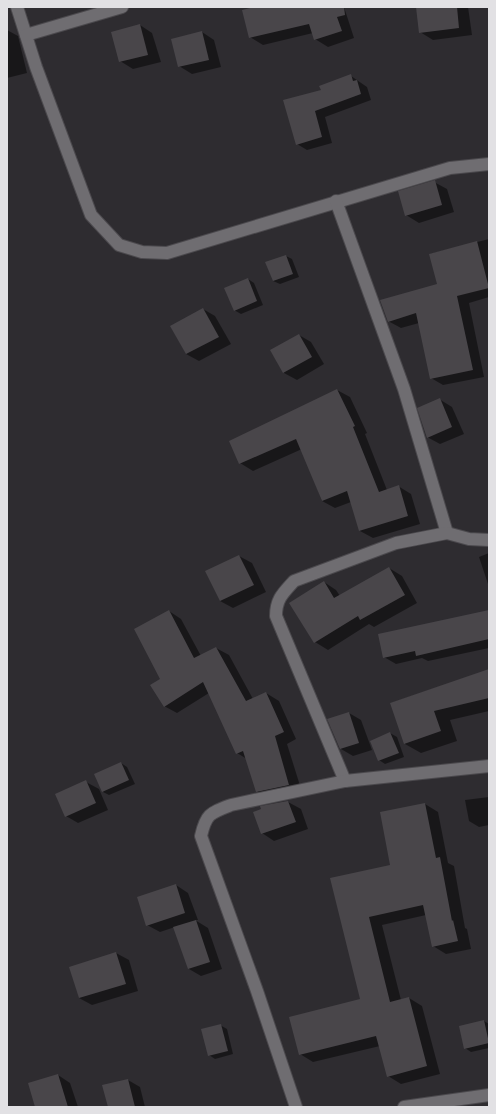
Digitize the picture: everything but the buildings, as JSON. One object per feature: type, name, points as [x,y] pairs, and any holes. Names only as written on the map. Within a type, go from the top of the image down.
[{"type":"street","points":[[17,7],[36,67],[91,215],[119,245],[142,252],[167,254],[336,201],[450,168],[489,164]]},
{"type":"street","points":[[26,35],[122,7]]},
{"type":"street","points":[[336,201],[404,389],[447,533]]},
{"type":"street","points":[[345,781],[276,616],[276,606],[282,593],[294,581],[396,543],[447,533],[468,539],[489,540]]},
{"type":"street","points":[[296,1107],[257,991],[201,836],[205,821],[216,811],[231,805],[345,781],[489,766]]},
{"type":"street","points":[[404,1107],[489,1095]]}]
